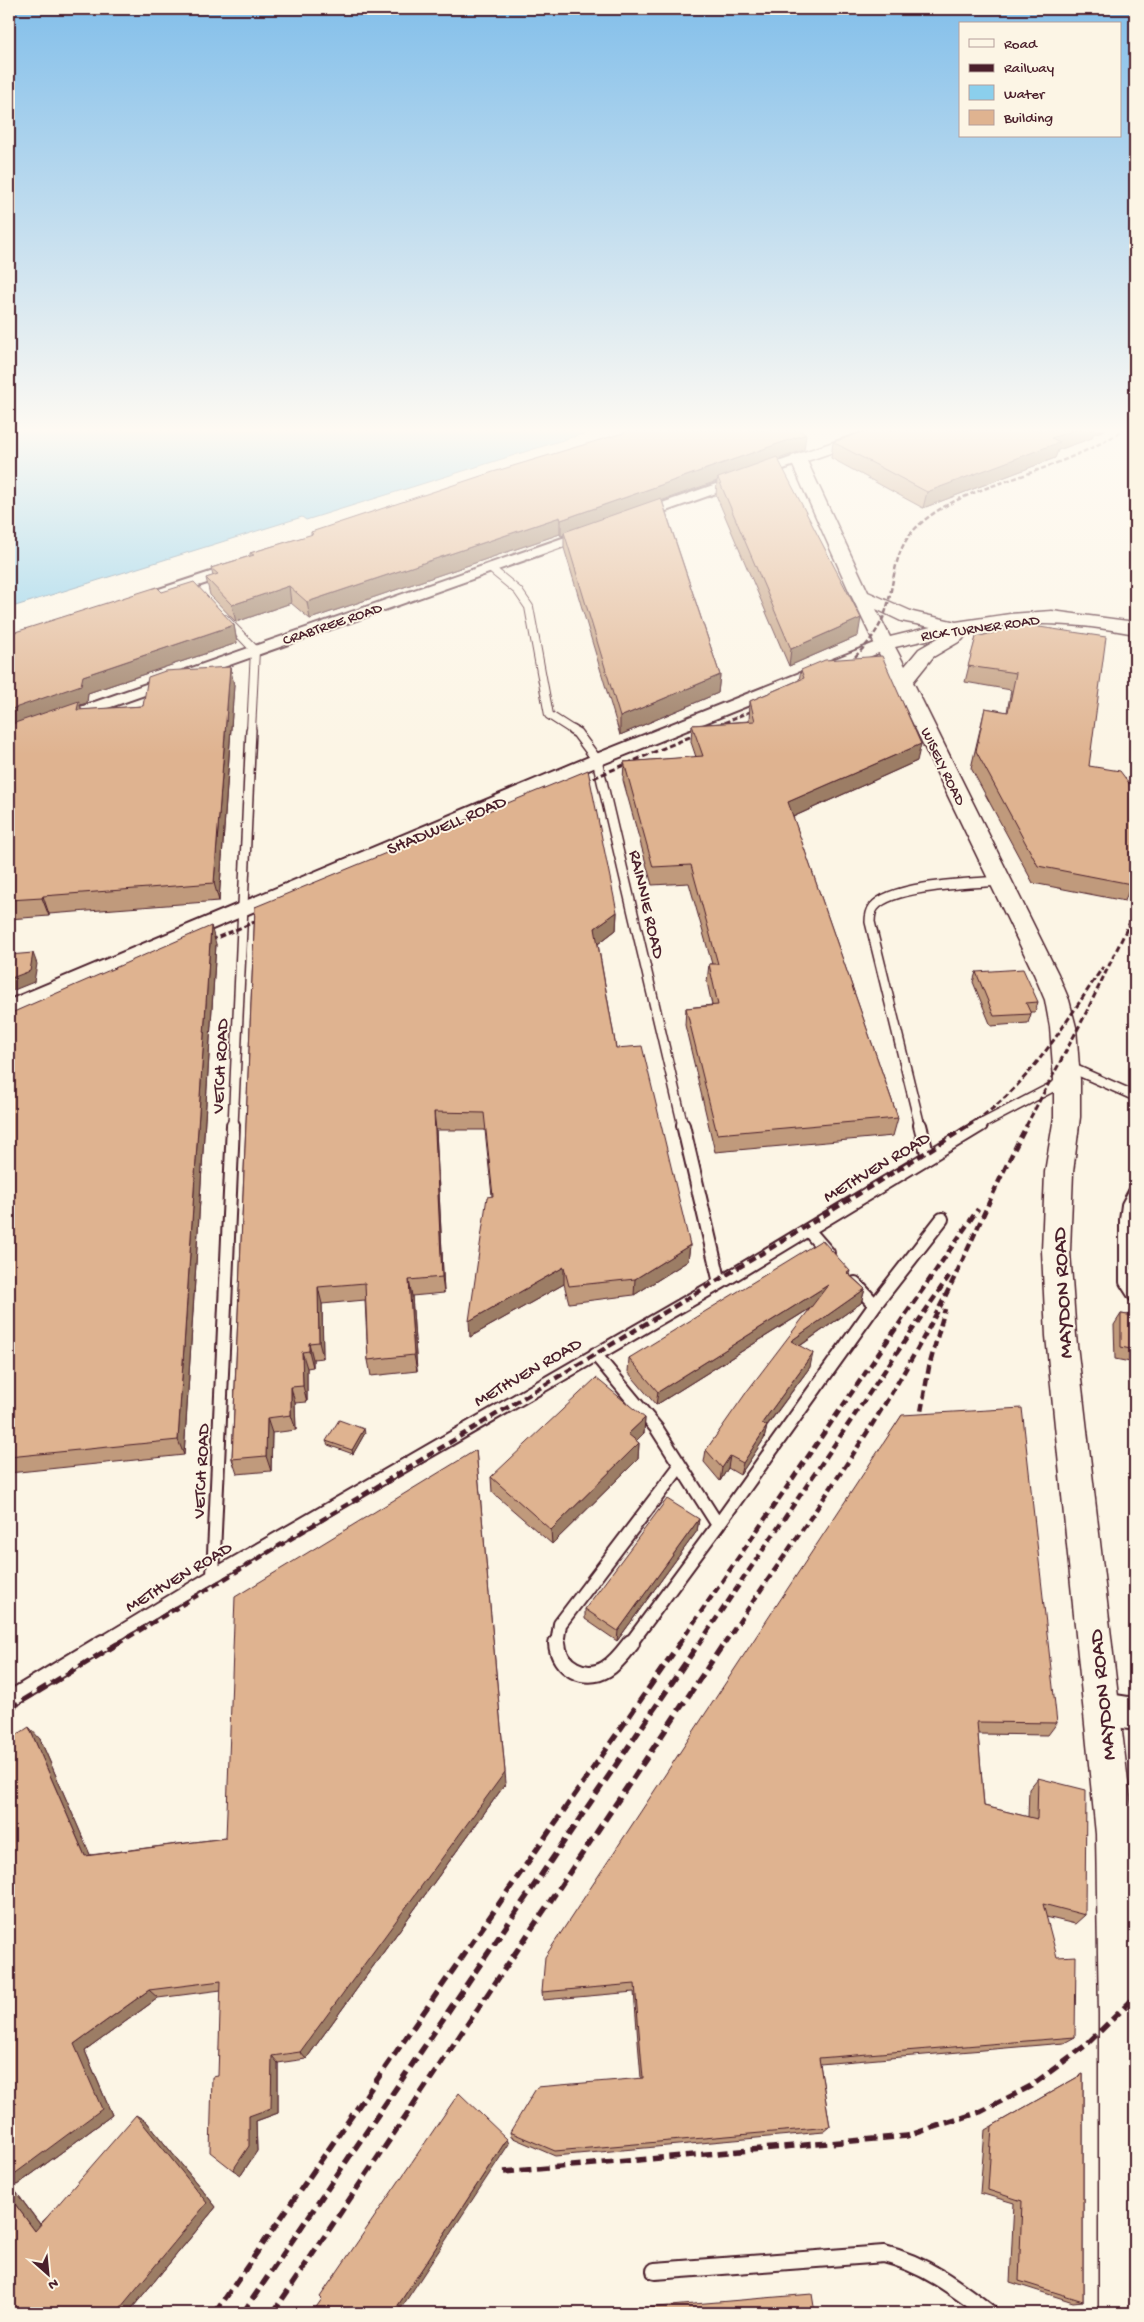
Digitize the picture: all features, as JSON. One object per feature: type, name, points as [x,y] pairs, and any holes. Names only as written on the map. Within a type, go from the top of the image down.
[{"type":"street","name":"CRABTREE ROAD","points":[[9,738],[575,538]]},
{"type":"street","name":"WISELY ROAD","points":[[834,538],[860,595],[1046,974],[1057,1000],[1064,1027],[1067,1073]]},
{"type":"street","points":[[154,596],[194,587],[257,562]]},
{"type":"street","points":[[860,595],[908,617],[970,627]]},
{"type":"street","name":"RICK TURNER ROAD","points":[[885,644],[1023,618],[1090,620],[1135,628]]},
{"type":"street","points":[[903,681],[926,653],[970,627]]},
{"type":"street","name":"SHADWELL ROAD","points":[[9,1008],[597,760],[885,644]]},
{"type":"street","name":"MAYDON ROAD","points":[[1067,1073],[1067,1117],[1059,1172],[1056,1261],[1061,1336],[1119,1711],[1125,1835],[1120,2015],[1122,2313]]},
{"type":"lane","name":"RAINNIE ROAD","points":[[490,568],[518,591],[529,607],[549,715],[577,733],[597,760],[720,1283]]},
{"type":"lane","points":[[216,610],[255,650]]},
{"type":"lane","name":"VETCH ROAD","points":[[213,1576],[255,650]]},
{"type":"lane","points":[[928,1157],[870,922],[871,913],[876,905],[888,898],[906,892],[1000,881]]},
{"type":"lane","points":[[1067,1073],[1135,1096]]},
{"type":"lane","name":"METHVEN ROAD","points":[[9,1700],[213,1576],[720,1283],[1067,1073]]},
{"type":"lane","points":[[1135,1192],[1128,1205],[1126,1220],[1126,1282],[1135,1296]]},
{"type":"lane","points":[[680,1466],[560,1624],[557,1641],[558,1651],[569,1668],[578,1673],[591,1674],[605,1670],[623,1653],[718,1525],[875,1305],[942,1219]]},
{"type":"lane","points":[[808,1230],[875,1305]]},
{"type":"lane","points":[[595,1354],[652,1422],[718,1525]]},
{"type":"lane","points":[[655,2271],[884,2254],[904,2258],[928,2268],[990,2313]]},
{"type":"water","points":[[9,538],[233,538],[9,608]]},
{"type":"building","points":[[299,538],[496,538],[307,602],[289,586],[232,605],[206,578],[218,574],[211,568],[254,555],[250,553]]},
{"type":"building","points":[[566,538],[674,538],[720,675],[620,717]]},
{"type":"building","points":[[744,538],[819,538],[861,618],[791,649]]},
{"type":"building","points":[[194,582],[234,625],[83,676],[81,685],[9,710],[9,634],[157,587],[162,592]]},
{"type":"building","points":[[1026,625],[1106,637],[1089,766],[1120,771],[1135,791],[1135,846],[1131,884],[1038,866],[976,751],[985,708],[1008,712],[1016,673],[968,666],[976,637]]},
{"type":"building","points":[[882,656],[921,744],[788,802],[898,1118],[717,1134],[686,1008],[718,1005],[709,964],[718,964],[691,865],[653,867],[624,762],[703,756],[692,725],[755,721],[750,701],[804,678],[801,670],[825,660]]},
{"type":"building","points":[[230,667],[214,883],[9,900],[9,725],[79,701],[77,710],[143,706],[148,677],[165,671]]},
{"type":"building","points":[[588,770],[617,912],[595,928],[616,1048],[642,1046],[690,1245],[635,1279],[569,1286],[564,1267],[469,1321],[487,1197],[493,1196],[484,1113],[434,1112],[442,1277],[409,1280],[414,1355],[368,1360],[365,1283],[318,1287],[319,1342],[309,1343],[309,1351],[302,1352],[303,1386],[291,1387],[291,1415],[267,1418],[266,1456],[232,1459],[255,907]]},
{"type":"building","points":[[211,926],[178,1440],[9,1457],[9,1014]]},
{"type":"building","points":[[33,953],[30,971],[9,979],[9,955]]},
{"type":"building","points":[[1023,969],[1038,1002],[1026,1003],[1031,1014],[994,1016],[976,972]]},
{"type":"building","points":[[822,1240],[850,1271],[847,1273],[865,1289],[791,1341],[813,1353],[762,1423],[767,1426],[743,1463],[730,1456],[722,1468],[706,1450],[748,1390],[828,1285],[658,1392],[629,1358]]},
{"type":"building","points":[[1121,1314],[1135,1316],[1135,1350],[1121,1347]]},
{"type":"building","points":[[596,1378],[645,1418],[628,1434],[639,1443],[551,1530],[491,1477]]},
{"type":"building","points":[[1022,1408],[1057,1723],[977,1722],[984,1806],[1037,1819],[1038,1778],[1086,1790],[1085,1915],[1043,1904],[1057,1957],[1076,1956],[1075,2037],[819,2058],[830,2127],[555,2151],[510,2132],[537,2087],[643,2078],[635,1984],[542,1992],[545,1957],[902,1415]]},
{"type":"building","points":[[339,1420],[364,1429],[352,1450],[326,1441]]},
{"type":"building","points":[[476,1450],[505,1772],[300,2052],[272,2056],[271,2108],[249,2116],[249,2146],[233,2170],[210,2152],[212,2077],[218,2076],[221,1981],[149,1990],[74,2044],[102,2109],[9,2178],[9,1740],[29,1727],[85,1856],[226,1838],[235,1597]]},
{"type":"building","points":[[667,1499],[699,1519],[618,1631],[585,1609]]},
{"type":"building","points":[[1083,2074],[1083,2301],[1019,2281],[1022,2201],[988,2190],[992,2126]]},
{"type":"building","points":[[459,2093],[507,2139],[393,2313],[335,2313],[329,2306],[328,2313],[312,2313],[322,2299],[320,2297]]},
{"type":"building","points":[[136,2115],[207,2203],[116,2313],[9,2313],[9,2196],[35,2231]]},
{"type":"building","points":[[812,2294],[815,2313],[624,2313],[623,2310]]},
{"type":"railway","points":[[844,667],[873,636],[882,621],[901,550],[907,538]]},
{"type":"railway","points":[[704,731],[761,707]]},
{"type":"railway","points":[[577,785],[706,730]]},
{"type":"railway","points":[[1026,1126],[1083,1019],[1135,912]]},
{"type":"railway","points":[[202,944],[266,917]]},
{"type":"railway","points":[[968,1126],[1009,1094],[1027,1074],[1059,1033],[1103,967]]},
{"type":"railway","points":[[117,1644],[784,1240],[970,1125]]},
{"type":"railway","points":[[724,1644],[834,1483],[912,1359],[959,1269],[1027,1125]]},
{"type":"railway","points":[[679,1644],[978,1209]]},
{"type":"railway","points":[[699,1644],[949,1276]]},
{"type":"railway","points":[[919,1423],[929,1367],[945,1309]]},
{"type":"railway","points":[[9,1709],[119,1643]]},
{"type":"railway","points":[[215,2313],[680,1643]]},
{"type":"railway","points":[[243,2313],[699,1643]]},
{"type":"railway","points":[[273,2313],[724,1643]]},
{"type":"railway","points":[[504,2172],[907,2136],[980,2112],[1031,2086],[1086,2045],[1135,1997]]}]
